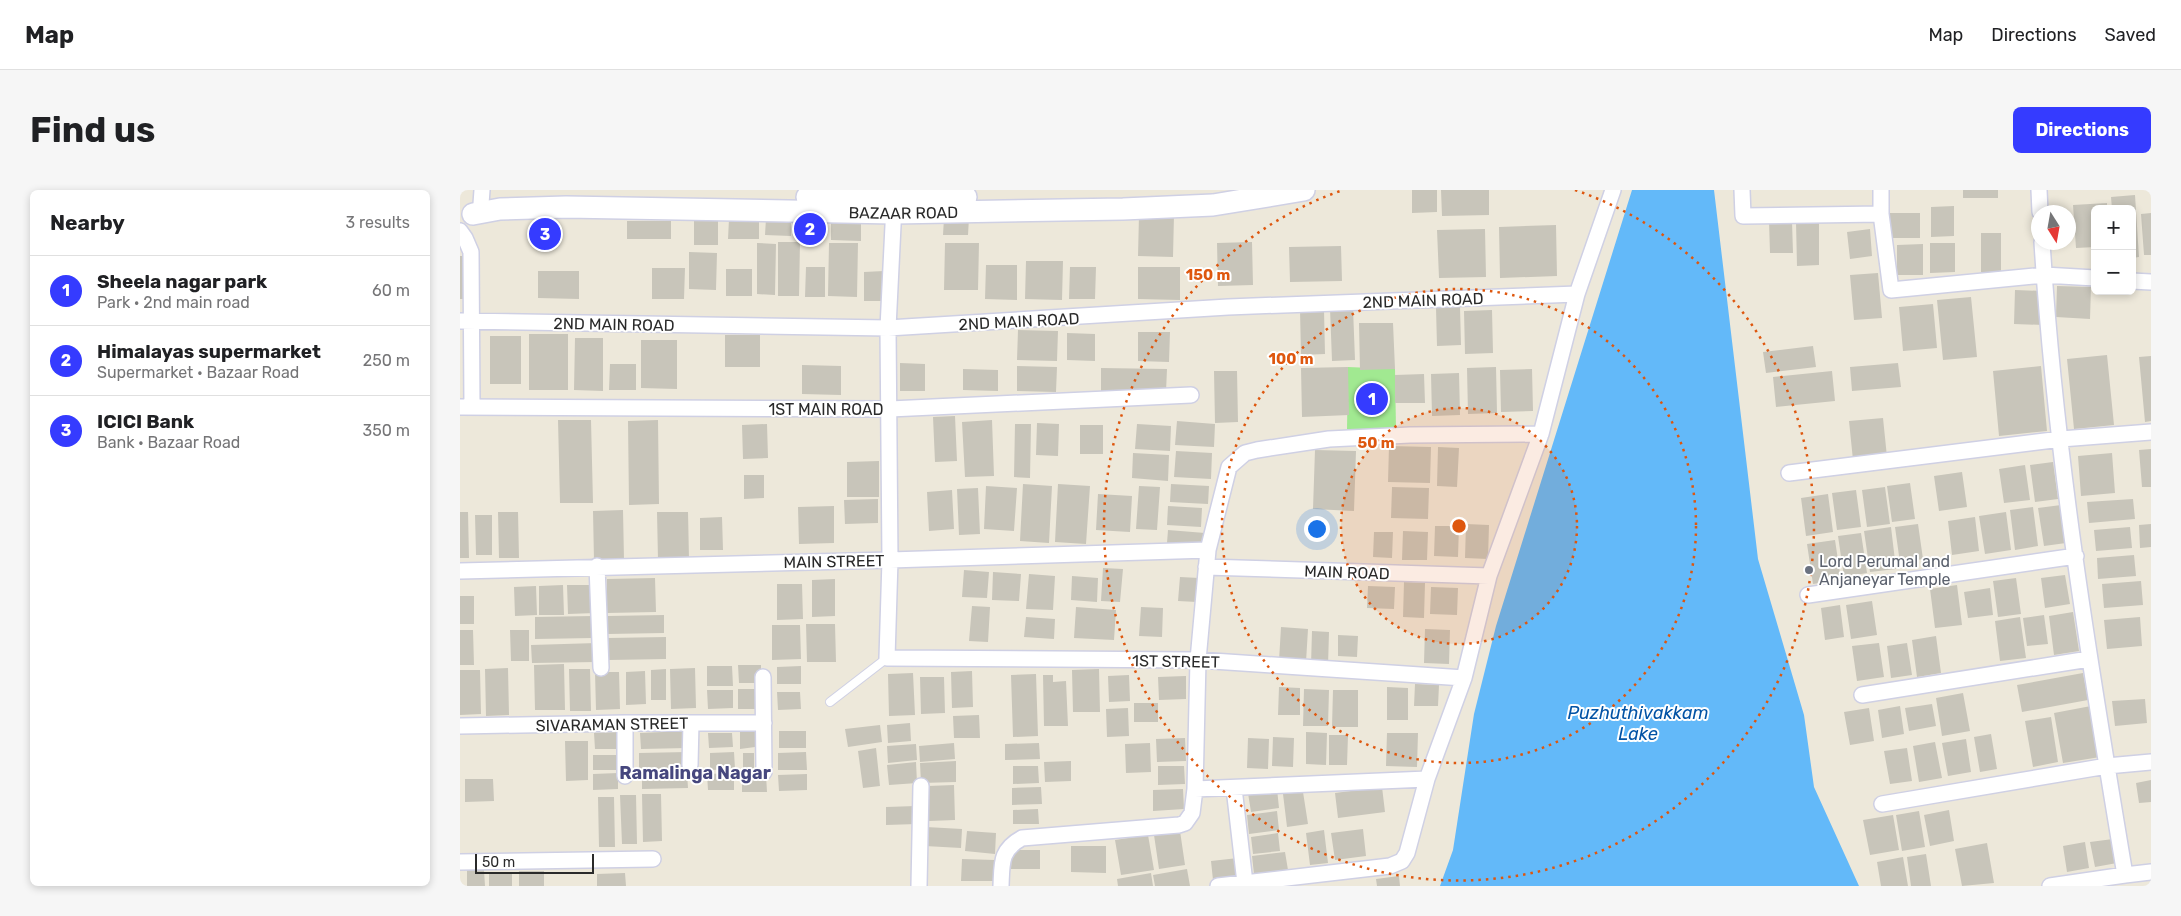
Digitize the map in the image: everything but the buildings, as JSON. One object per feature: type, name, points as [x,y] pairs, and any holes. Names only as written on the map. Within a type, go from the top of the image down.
[{"type":"main road","name":"BAZAAR ROAD","points":[[474,208],[1178,196],[1221,190]]},
{"type":"main road","name":"BAZAAR ROAD","points":[[894,200],[1123,209],[1213,205],[1304,190]]},
{"type":"street","points":[[1218,886],[1395,865],[1402,861],[1427,779],[1464,678],[1489,576],[1541,434],[1577,294],[1613,190]]},
{"type":"street","points":[[1742,190],[1743,216],[1881,214]]},
{"type":"street","points":[[1881,190],[1881,214],[1891,290],[2044,275],[2091,278]]},
{"type":"street","points":[[2039,190],[2040,205]]},
{"type":"street","points":[[887,658],[890,560],[888,328],[894,200]]},
{"type":"street","points":[[460,231],[471,252],[466,321],[466,407]]},
{"type":"street","points":[[2042,250],[2061,439],[2089,659],[2125,875]]},
{"type":"street","points":[[2136,281],[2151,282]]},
{"type":"street","name":"2ND MAIN ROAD","points":[[466,321],[888,328],[1228,307],[1577,294]]},
{"type":"street","name":"1ST MAIN ROAD","points":[[466,407],[890,409],[1191,395]]},
{"type":"street","points":[[1789,473],[2061,439],[2151,432]]},
{"type":"street","points":[[1001,886],[1003,857],[1010,845],[1022,838],[1179,825],[1185,823],[1192,813],[1195,789],[1198,660],[1206,567],[1208,550],[1228,467],[1245,453],[1329,439],[1410,435],[1541,434]]},
{"type":"street","name":"MAIN STREET","points":[[460,571],[1208,550]]},
{"type":"street","points":[[1808,595],[2076,556]]},
{"type":"street","points":[[597,566],[601,668]]},
{"type":"street","name":"MAIN ROAD","points":[[1206,567],[1489,576]]},
{"type":"street","name":"1ST STREET","points":[[887,658],[1198,660],[1464,678]]},
{"type":"street","points":[[1862,695],[2089,659]]},
{"type":"street","points":[[763,677],[764,772]]},
{"type":"street","points":[[625,723],[625,776]]},
{"type":"street","points":[[690,723],[690,765]]},
{"type":"street","name":"SIVARAMAN STREET","points":[[460,726],[764,723]]},
{"type":"street","points":[[1882,804],[2107,766],[2151,762]]},
{"type":"street","points":[[1195,789],[1427,779]]},
{"type":"street","points":[[919,886],[921,786]]},
{"type":"street","points":[[1234,788],[1245,883]]},
{"type":"street","points":[[460,862],[653,859]]},
{"type":"street","points":[[2050,886],[2151,872]]},
{"type":"lane","points":[[830,702],[887,658]]},
{"type":"green space","points":[[1348,367],[1395,369],[1396,430],[1347,429]]},
{"type":"water","name":"Puzhuthivakkam Lake","points":[[1632,190],[1714,190],[1758,559],[1804,715],[1814,787],[1859,886],[1440,886],[1453,850],[1474,714],[1496,626]]},
{"type":"place","name":"Himalayas supermarket","points":[[810,229]]},
{"type":"place","name":"ICICI Bank","points":[[545,234]]},
{"type":"place","name":"Sheela nagar park","points":[[1372,399]]},
{"type":"place","name":"Lord Perumal and Anjaneyar Temple","points":[[1809,570]]},
{"type":"district","name":"Ramalinga Nagar","points":[[695,773]]}]
